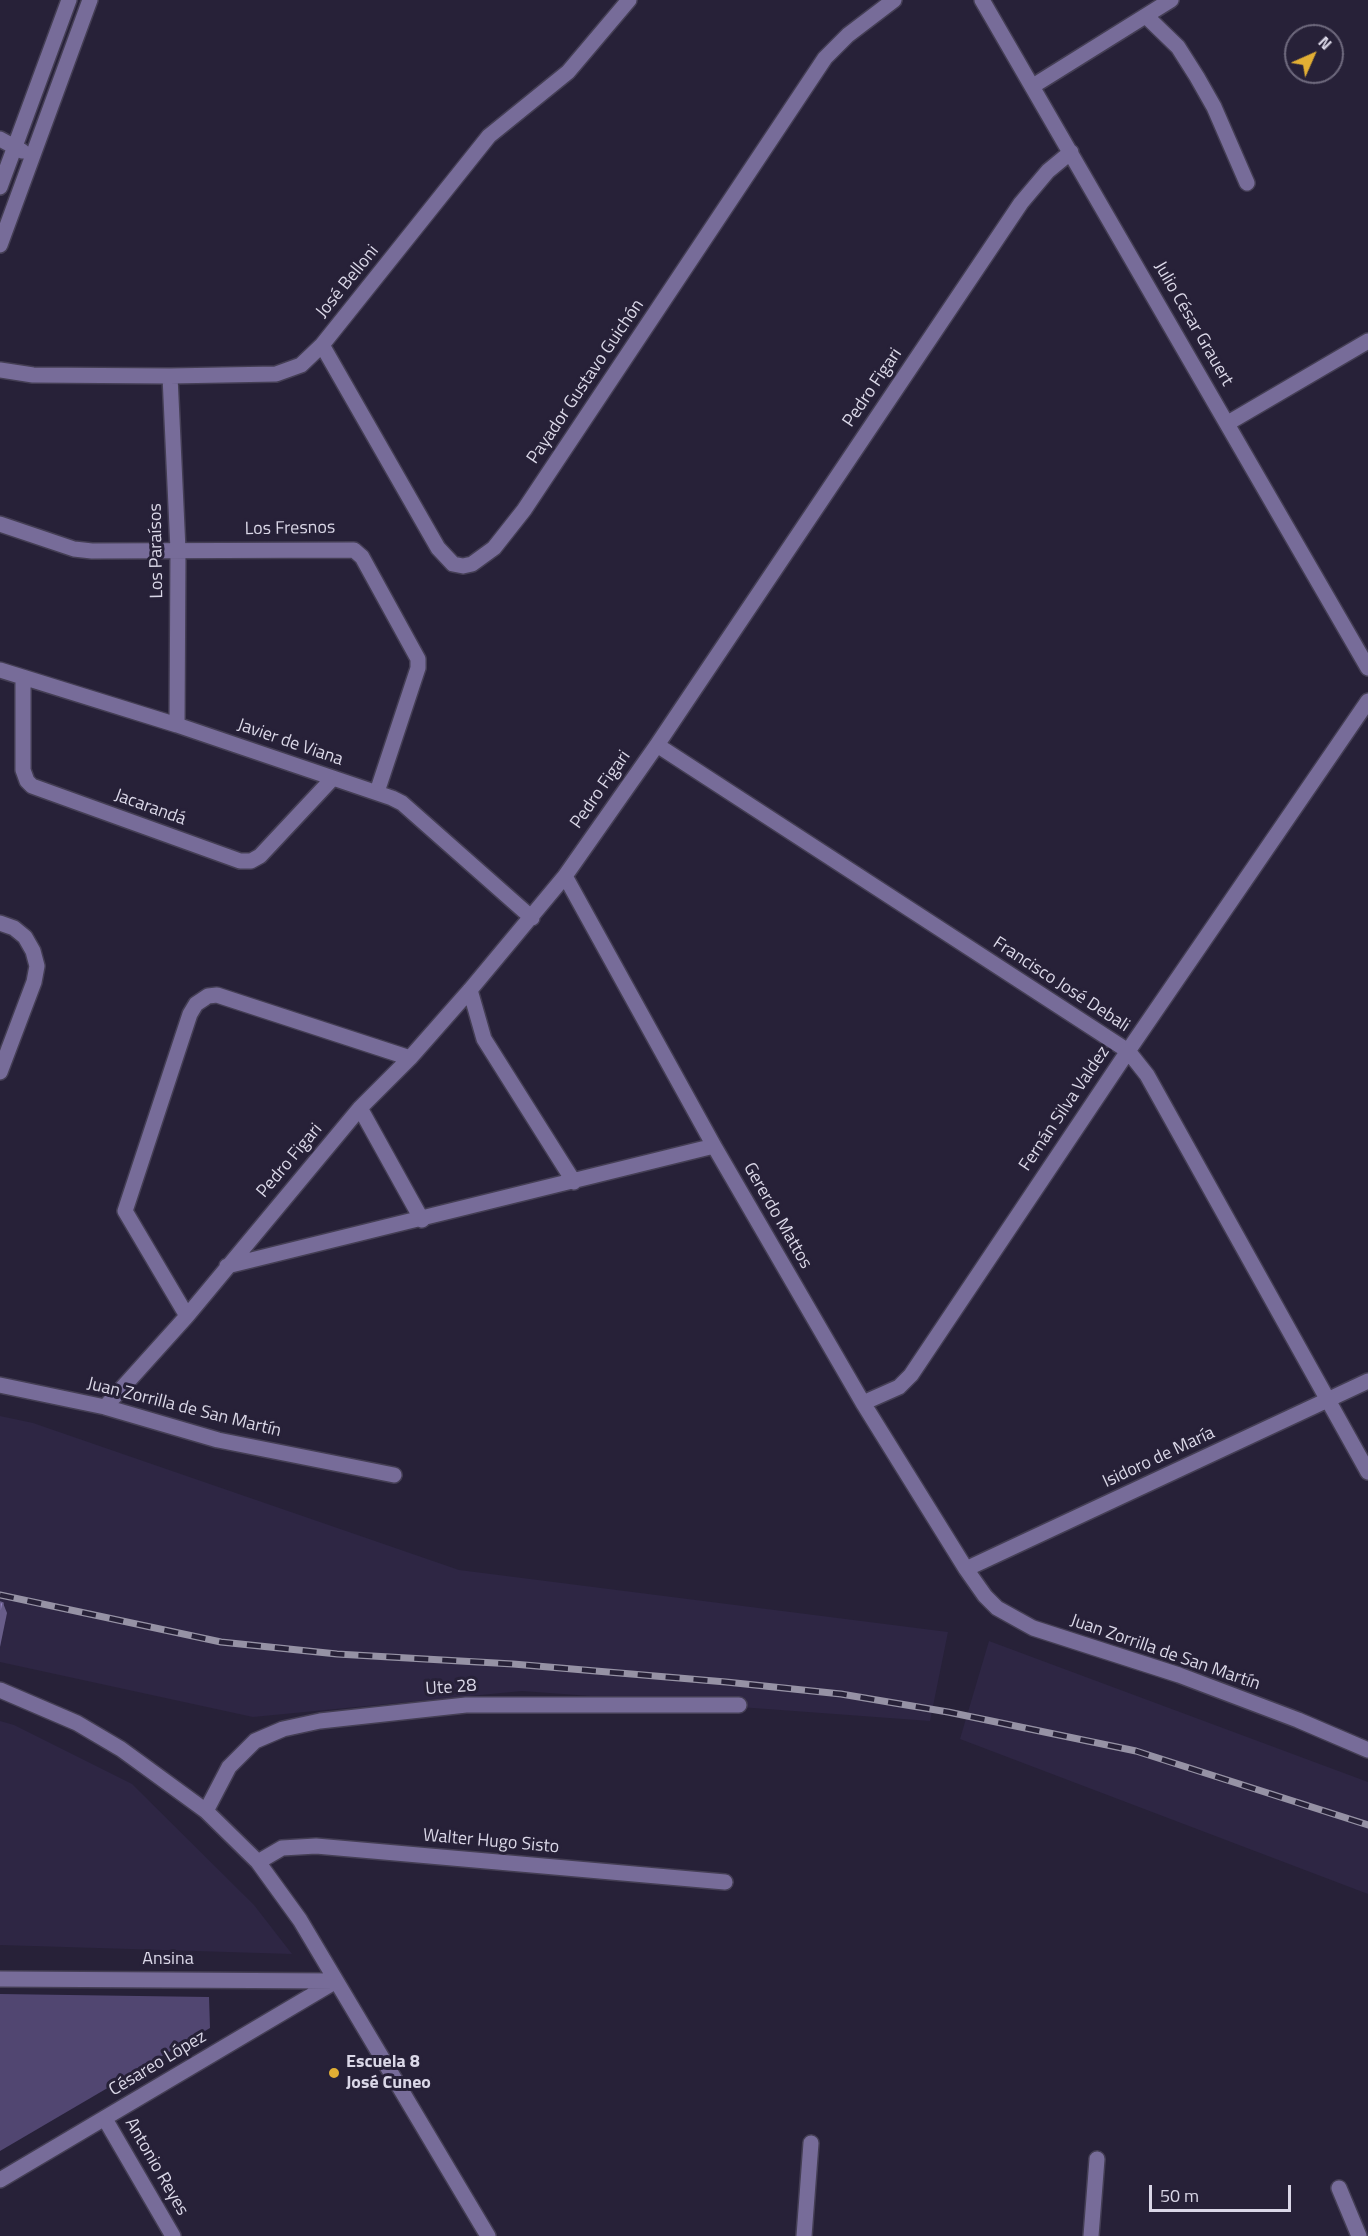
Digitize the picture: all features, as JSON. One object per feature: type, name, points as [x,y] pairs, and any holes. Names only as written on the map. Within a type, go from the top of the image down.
[{"type":"street","points":[[0,186],[69,0]]},
{"type":"street","points":[[0,245],[90,0]]},
{"type":"street","name":"José Belloni","points":[[0,370],[33,375],[170,376],[276,374],[301,365],[322,345],[489,136],[568,72],[629,0]]},
{"type":"street","name":"Payador Gustavo Guichón","points":[[322,345],[438,548],[453,564],[463,566],[472,564],[494,548],[524,510],[825,58],[848,34],[894,0]]},
{"type":"street","name":"Julio César Grauert","points":[[982,0],[1368,668]]},
{"type":"street","points":[[1033,86],[1171,0]]},
{"type":"street","points":[[1146,16],[1178,47],[1197,77],[1214,107],[1247,183]]},
{"type":"street","points":[[0,139],[14,148],[33,155]]},
{"type":"street","name":"Pedro Figari","points":[[105,1407],[187,1316],[360,1108],[410,1058],[532,918],[565,876],[657,746],[1021,203],[1048,171],[1071,152]]},
{"type":"street","points":[[1227,423],[1368,341]]},
{"type":"street","name":"Los Paraísos","points":[[170,376],[178,550],[177,725]]},
{"type":"street","name":"Los Fresnos","points":[[0,524],[74,549],[346,548],[354,550],[362,557],[418,659],[418,668],[377,792]]},
{"type":"street","name":"Javier de Viana","points":[[0,670],[177,725],[377,792],[402,803],[532,918]]},
{"type":"street","name":"Jacarandá","points":[[23,678],[23,770],[27,781],[32,786],[240,861],[251,861],[260,856],[333,778]]},
{"type":"street","name":"Fernán Silva Valdez","points":[[863,1403],[899,1387],[911,1375],[1128,1051],[1368,701]]},
{"type":"street","name":"Francisco José Debali","points":[[657,746],[1128,1051],[1147,1075],[1368,1472]]},
{"type":"street","name":"Gererdo Mattos","points":[[565,876],[714,1146],[863,1403],[966,1569]]},
{"type":"street","points":[[0,923],[14,928],[25,937],[33,951],[37,966],[34,982],[0,1072]]},
{"type":"street","points":[[470,990],[484,1039],[574,1182]]},
{"type":"street","points":[[187,1316],[124,1211],[190,1014],[196,1004],[208,996],[217,995],[410,1058]]},
{"type":"street","points":[[360,1108],[422,1220]]},
{"type":"street","points":[[227,1266],[422,1220],[714,1146]]},
{"type":"street","name":"Isidoro de María","points":[[966,1569],[1368,1381]]},
{"type":"street","name":"Juan Zorrilla de San Martín","points":[[0,1384],[105,1407],[218,1440],[394,1475]]},
{"type":"street","name":"Juan Zorrilla de San Martín","points":[[966,1569],[997,1608],[1033,1628],[1179,1675],[1298,1720],[1368,1750]]},
{"type":"street","points":[[0,1690],[77,1723],[121,1749],[206,1811],[258,1862],[283,1893],[488,2236]]},
{"type":"street","name":"Ute 28","points":[[206,1811],[229,1767],[255,1742],[283,1729],[320,1721],[466,1705],[740,1705]]},
{"type":"street","name":"Walter Hugo Sisto","points":[[258,1862],[282,1848],[316,1846],[725,1882]]},
{"type":"street","name":"Ansina","points":[[0,1979],[336,1981]]},
{"type":"street","name":"Césareo López","points":[[0,2180],[336,1981]]},
{"type":"street","name":"Antonio Reyes","points":[[105,2119],[173,2236]]},
{"type":"street","points":[[804,2236],[811,2143]]},
{"type":"street","points":[[1091,2236],[1097,2159]]},
{"type":"street","points":[[1339,2188],[1359,2236]]},
{"type":"shaded area","points":[[0,1416],[33,1423],[459,1570],[948,1632],[930,1721],[522,1691],[253,1717],[0,1662]]},
{"type":"shaded area","points":[[989,1641],[1368,1782],[1368,1894],[960,1739]]},
{"type":"shaded area","points":[[0,1721],[14,1725],[132,1784],[254,1905],[292,1954],[0,1945]]},
{"type":"shaded area","points":[[0,1994],[209,1997],[210,2028],[0,2151]]},
{"type":"building","points":[[0,1602],[3,1603],[0,1618]]},
{"type":"railway","points":[[0,1595],[221,1642],[337,1654],[513,1664],[841,1694],[948,1712],[1136,1751],[1368,1825]]},
{"type":"place","name":"Escuela 8 José Cuneo","points":[[334,2073]]}]
